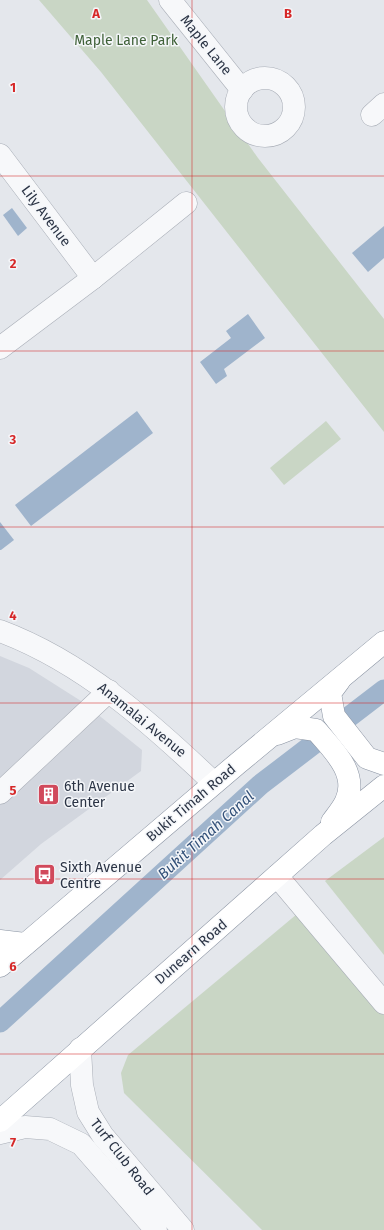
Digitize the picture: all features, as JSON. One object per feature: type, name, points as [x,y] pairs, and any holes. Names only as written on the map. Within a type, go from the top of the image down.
[{"type":"highway","name":"Bukit Timah Road","points":[[0,966],[24,944],[384,642]]},
{"type":"highway","points":[[323,835],[347,800],[349,782],[350,753],[334,716],[330,693],[339,681]]},
{"type":"highway","points":[[272,736],[295,727],[316,730],[350,753],[384,764]]},
{"type":"highway","name":"Dunearn Road","points":[[0,1121],[323,835],[384,786]]},
{"type":"highway","points":[[0,941],[24,944]]},
{"type":"street","name":"Maple Lane","points":[[170,0],[242,90]]},
{"type":"street","name":"Lily Avenue","points":[[0,155],[92,278]]},
{"type":"street","points":[[0,348],[92,278],[186,203]]},
{"type":"street","name":"Anamalai Avenue","points":[[3,636],[62,660],[109,690],[178,748],[214,784]]},
{"type":"street","points":[[0,793],[109,690]]},
{"type":"street","points":[[277,876],[384,1003]]},
{"type":"street","name":"Turf Club Road","points":[[80,1049],[82,1085],[88,1112],[103,1136],[184,1230]]},
{"type":"street","name":"Turf Club Road","points":[[0,1133],[25,1127],[50,1129],[80,1144],[156,1230]]},
{"type":"shaded area","points":[[0,656],[29,668],[81,701],[142,750],[141,771],[41,844],[0,880]]},
{"type":"green space","name":"Maple Lane Park","points":[[39,0],[147,0],[258,158],[384,319],[384,432],[101,72]]},
{"type":"green space","points":[[326,421],[341,439],[284,485],[270,468]]},
{"type":"green space","points":[[384,837],[384,955],[325,881]]},
{"type":"green space","points":[[297,914],[384,1015],[384,1230],[262,1230],[124,1093],[121,1073],[128,1055]]},
{"type":"water","points":[[12,208],[27,228],[18,236],[3,215]]},
{"type":"water","points":[[384,226],[384,258],[368,272],[352,253]]},
{"type":"water","points":[[248,314],[265,338],[224,369],[227,376],[216,384],[200,362],[231,338],[226,331]]},
{"type":"water","points":[[137,411],[153,433],[31,526],[15,505]]},
{"type":"water","points":[[0,522],[14,540],[1,550],[0,550]]},
{"type":"waterway","name":"Bukit Timah Canal","points":[[0,1022],[260,785],[384,690]]},
{"type":"place","name":"6th Avenue Center","points":[[48,794]]},
{"type":"place","name":"Sixth Avenue Centre","points":[[45,875]]}]
